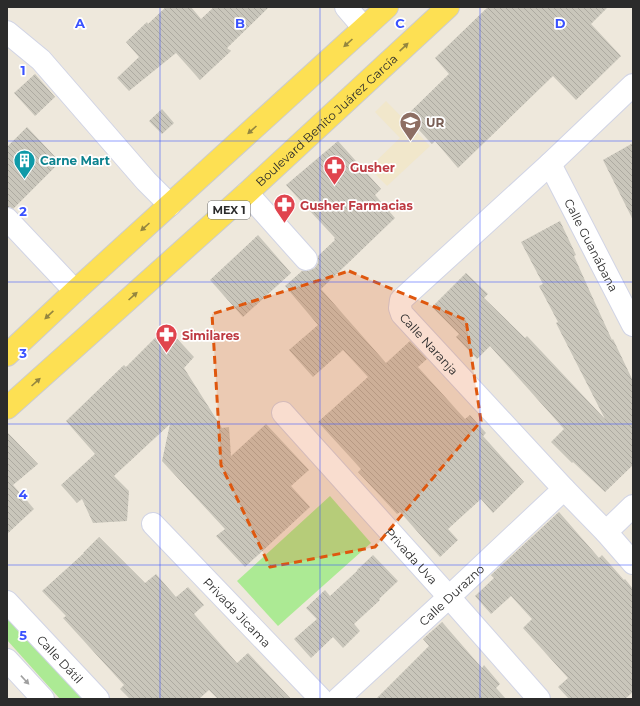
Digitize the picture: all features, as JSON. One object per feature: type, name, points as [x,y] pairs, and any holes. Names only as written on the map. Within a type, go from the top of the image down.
[{"type":"main road","points":[[7,354],[387,7]]},
{"type":"main road","name":"Boulevard Benito Juárez García","points":[[7,408],[248,193],[448,7]]},
{"type":"street","points":[[346,7],[364,28]]},
{"type":"street","points":[[7,32],[41,60],[146,181],[170,205]]},
{"type":"street","name":"Calle Naranja","points":[[633,85],[550,164],[402,300],[400,308],[402,314],[564,490],[606,532],[633,563]]},
{"type":"street","name":"Calle Guanábana","points":[[550,164],[633,325]]},
{"type":"street","points":[[248,193],[306,259]]},
{"type":"street","points":[[7,219],[75,291]]},
{"type":"street","name":"Privada Uva","points":[[283,413],[540,699]]},
{"type":"street","name":"Calle Durazno","points":[[338,699],[564,490]]},
{"type":"street","points":[[606,532],[633,506]]},
{"type":"street","name":"Privada Jicama","points":[[154,524],[321,699]]},
{"type":"street","name":"Calle Dátil","points":[[7,602],[98,699]]},
{"type":"street","points":[[7,660],[43,699]]},
{"type":"highlighted area","points":[[349,271],[466,320],[481,421],[375,547],[270,567],[221,465],[212,314]]},
{"type":"shaded area","name":"UR","points":[[386,101],[430,146],[387,186],[369,168],[400,138],[375,112]]},
{"type":"green space","points":[[330,496],[371,543],[278,626],[237,581]]},
{"type":"green space","points":[[7,602],[95,699],[60,699],[7,640]]},
{"type":"building","points":[[166,7],[191,7],[201,19],[214,7],[269,7],[227,48],[231,51],[200,80],[176,53],[129,91],[117,78],[139,57],[126,42],[147,22],[148,24]]},
{"type":"building","points":[[488,7],[608,7],[591,24],[621,56],[576,100],[553,76],[458,168],[435,141],[432,144],[406,116],[449,74],[435,58]]},
{"type":"building","points":[[35,74],[55,97],[35,116],[14,93]]},
{"type":"building","points":[[162,109],[174,123],[162,134],[149,121]]},
{"type":"building","name":"Carne Mart","points":[[27,127],[60,162],[13,209],[7,207],[7,147]]},
{"type":"building","points":[[338,141],[381,189],[375,195],[395,218],[321,289],[386,363],[410,341],[427,359],[418,367],[465,419],[470,415],[486,433],[483,436],[524,482],[493,513],[481,499],[448,529],[458,540],[440,557],[400,512],[397,514],[358,472],[361,469],[318,422],[368,377],[343,350],[313,377],[289,350],[318,325],[285,286],[302,271],[308,271],[315,268],[318,263],[318,256],[335,240],[335,238],[286,185]]},
{"type":"building","points":[[633,143],[633,220],[603,160]]},
{"type":"building","points":[[560,221],[576,255],[574,256],[591,294],[633,381],[633,465],[605,492],[551,442],[564,429],[490,346],[477,359],[456,337],[459,334],[432,307],[466,273],[488,294],[484,298],[525,338],[527,336],[605,419],[556,323],[558,322],[539,286],[543,284],[521,242]]},
{"type":"building","points":[[258,235],[291,273],[243,317],[210,280]]},
{"type":"building","points":[[166,327],[194,357],[184,368],[222,428],[229,427],[231,456],[266,424],[309,470],[291,486],[310,507],[245,567],[216,536],[225,529],[162,461],[170,424],[114,476],[129,491],[127,521],[93,523],[82,499],[77,503],[61,485],[95,454],[66,421],[124,365],[126,367]]},
{"type":"building","points":[[7,432],[38,464],[13,485],[34,509],[7,534]]},
{"type":"building","points":[[559,512],[599,558],[602,555],[633,589],[633,692],[625,699],[569,699],[558,687],[568,678],[523,628],[532,619],[511,596],[491,614],[475,596],[494,578],[491,575]]},
{"type":"building","points":[[99,537],[145,583],[156,574],[176,597],[188,587],[204,605],[194,614],[237,663],[248,653],[291,699],[218,699],[209,690],[199,699],[130,699],[120,689],[124,685],[63,618],[66,616],[42,591],[84,553]]},
{"type":"building","points":[[373,555],[398,581],[354,624],[360,631],[343,648],[333,637],[311,658],[294,639],[317,619],[306,608],[325,590],[330,596]]},
{"type":"building","points":[[442,622],[482,668],[484,665],[500,684],[496,688],[506,699],[376,699],[429,646],[423,639]]},
{"type":"place","name":"UR","points":[[411,142]]},
{"type":"place","name":"Carne Mart","points":[[24,180]]},
{"type":"place","name":"Gusher","points":[[334,186]]},
{"type":"place","name":"Gusher Farmacias","points":[[285,224]]},
{"type":"place","name":"Similares","points":[[167,354]]}]
